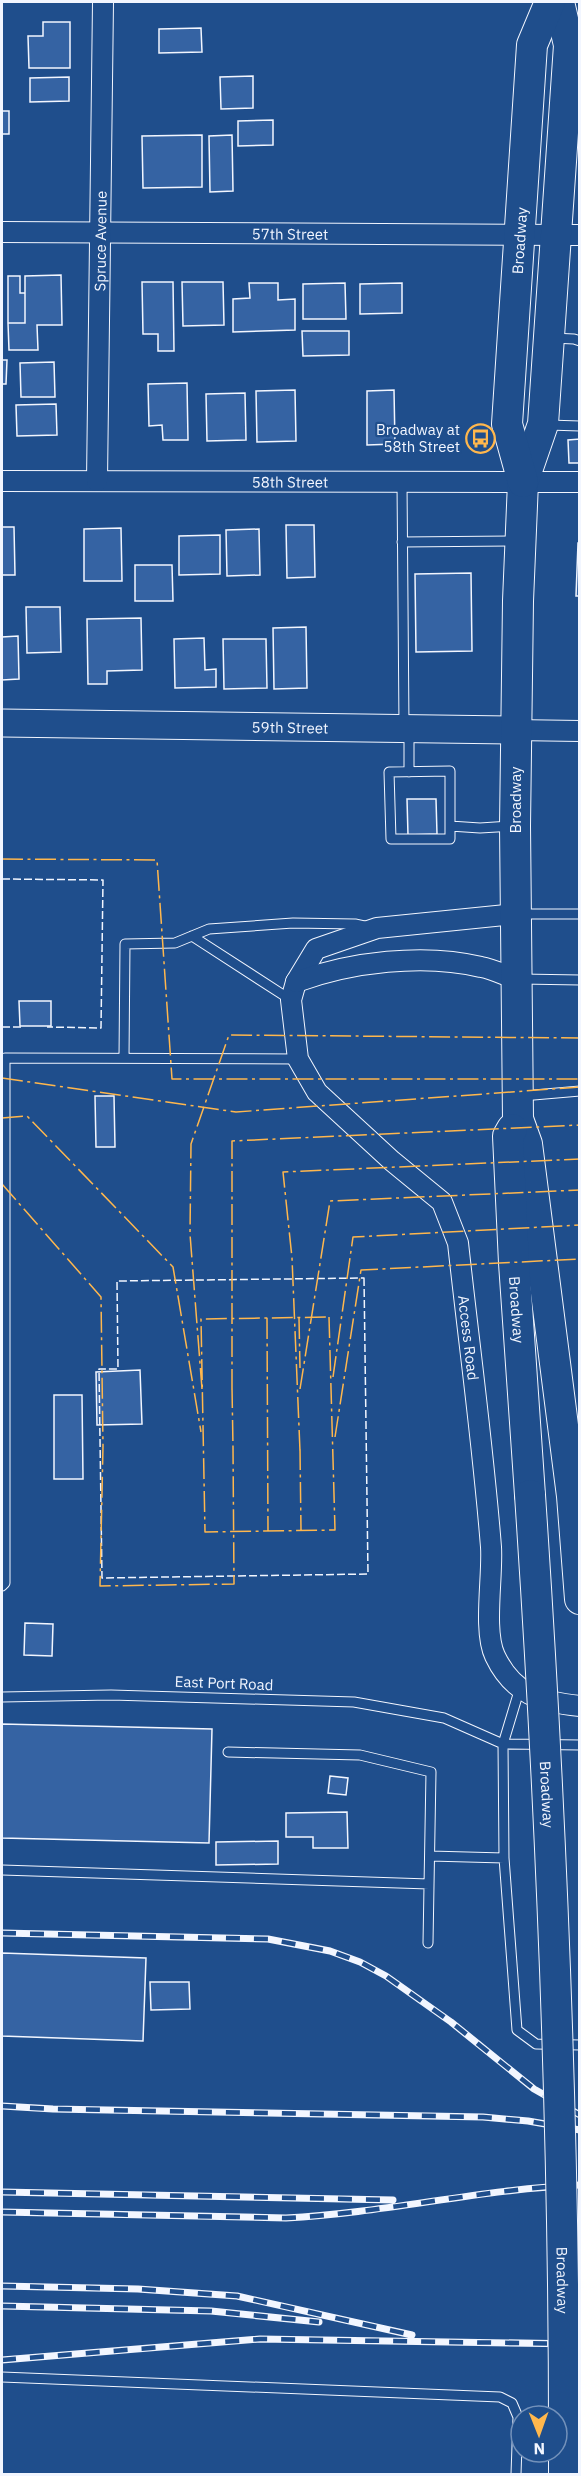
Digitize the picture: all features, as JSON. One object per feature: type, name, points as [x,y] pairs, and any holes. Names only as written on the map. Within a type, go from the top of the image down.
[{"type":"main road","name":"Broadway","points":[[523,482],[507,424],[532,45],[550,2]]},
{"type":"main road","name":"Broadway","points":[[559,2],[569,45],[567,234],[548,337],[543,424],[523,482],[514,730],[515,914],[518,1108],[527,1144],[572,1496],[579,1599]]},
{"type":"main road","name":"Broadway","points":[[518,1108],[508,1136],[514,1263],[549,1791],[556,1946],[561,2130],[564,2475]]},
{"type":"street","name":"Spruce Avenue","points":[[97,481],[103,2]]},
{"type":"street","name":"57th Street","points":[[2,232],[567,234]]},
{"type":"street","name":"58th Street","points":[[2,481],[579,483]]},
{"type":"street","name":"59th Street","points":[[2,723],[579,731]]},
{"type":"street","points":[[294,991],[316,949],[377,928],[515,914]]},
{"type":"street","points":[[294,991],[326,971],[370,964],[411,961],[448,962],[481,967],[516,979]]},
{"type":"street","name":"Access Road","points":[[294,991],[298,1059],[317,1092],[392,1161],[442,1202],[458,1243],[491,1549],[490,1627],[494,1654],[519,1690]]},
{"type":"street","points":[[519,1690],[555,1704],[579,1706]]},
{"type":"lane","points":[[548,337],[579,341]]},
{"type":"lane","points":[[543,424],[579,426]]},
{"type":"lane","points":[[402,482],[409,772]]},
{"type":"lane","points":[[402,542],[520,541]]},
{"type":"lane","points":[[450,771],[450,826],[450,839],[391,839],[389,772],[450,771]]},
{"type":"lane","points":[[450,826],[514,826]]},
{"type":"lane","points":[[515,914],[579,914]]},
{"type":"lane","points":[[124,1058],[124,944],[175,943],[209,929],[293,923],[355,924],[377,928]]},
{"type":"lane","points":[[192,936],[294,991]]},
{"type":"lane","points":[[516,979],[579,980]]},
{"type":"lane","points":[[2,1586],[5,1584],[3,1096],[5,1058],[298,1059]]},
{"type":"lane","points":[[518,1108],[579,1091]]},
{"type":"lane","points":[[519,1690],[503,1744],[504,1858],[517,2030],[536,2044],[579,2045]]},
{"type":"lane","name":"East Port Road","points":[[2,1697],[111,1695],[354,1702],[444,1718],[503,1744]]},
{"type":"lane","points":[[503,1744],[579,1745]]},
{"type":"lane","points":[[228,1752],[360,1755],[431,1772],[428,1943]]},
{"type":"lane","points":[[430,1856],[504,1858]]},
{"type":"lane","points":[[2,1870],[429,1884]]},
{"type":"lane","points":[[2,2377],[500,2397],[513,2403],[518,2417],[516,2475]]},
{"type":"building","points":[[43,22],[70,22],[70,68],[29,68],[28,36],[43,36]]},
{"type":"building","points":[[201,28],[202,52],[159,53],[159,29]]},
{"type":"building","points":[[253,76],[253,108],[221,109],[220,77]]},
{"type":"building","points":[[69,77],[69,101],[30,102],[30,78]]},
{"type":"building","points":[[2,111],[9,111],[9,134],[2,134]]},
{"type":"building","points":[[273,120],[273,145],[238,146],[238,121]]},
{"type":"building","points":[[202,135],[202,187],[143,188],[142,136]]},
{"type":"building","points":[[232,135],[233,191],[210,192],[209,136]]},
{"type":"building","points":[[61,275],[62,325],[37,325],[38,350],[9,350],[8,323],[25,323],[25,276]]},
{"type":"building","points":[[8,276],[20,276],[20,293],[25,293],[25,323],[8,323]]},
{"type":"building","points":[[142,282],[173,282],[174,351],[158,351],[158,334],[143,334]]},
{"type":"building","points":[[182,282],[223,282],[224,325],[183,326]]},
{"type":"building","points":[[249,283],[278,283],[278,300],[295,299],[295,330],[233,332],[233,299],[250,298]]},
{"type":"building","points":[[345,283],[346,319],[303,319],[303,284]]},
{"type":"building","points":[[402,283],[402,313],[360,314],[360,284]]},
{"type":"building","points":[[302,331],[349,331],[349,355],[303,356]]},
{"type":"building","points":[[2,360],[7,360],[6,384],[2,384]]},
{"type":"building","points":[[54,362],[55,397],[21,397],[20,363]]},
{"type":"building","points":[[187,383],[188,440],[163,440],[162,425],[149,426],[148,384]]},
{"type":"building","points":[[295,390],[296,441],[257,442],[256,391]]},
{"type":"building","points":[[394,390],[395,444],[367,445],[367,391]]},
{"type":"building","points":[[245,393],[246,440],[207,441],[206,394]]},
{"type":"building","points":[[56,404],[57,435],[17,436],[16,405]]},
{"type":"building","points":[[580,439],[580,463],[569,463],[568,440]]},
{"type":"building","points":[[286,525],[314,525],[315,577],[287,578]]},
{"type":"building","points":[[2,527],[14,527],[15,575],[2,575]]},
{"type":"building","points":[[121,528],[122,581],[84,581],[84,529]]},
{"type":"building","points":[[259,529],[260,575],[227,576],[226,530]]},
{"type":"building","points":[[220,535],[220,574],[179,575],[179,536]]},
{"type":"building","points":[[578,543],[580,543],[580,596],[576,596]]},
{"type":"building","points":[[135,565],[172,565],[173,601],[135,601]]},
{"type":"building","points":[[471,573],[472,651],[416,652],[415,574]]},
{"type":"building","points":[[26,607],[60,607],[61,652],[27,653]]},
{"type":"building","points":[[141,618],[142,670],[107,671],[107,684],[88,684],[87,619]]},
{"type":"building","points":[[306,627],[307,688],[274,689],[273,628]]},
{"type":"building","points":[[18,636],[19,679],[2,680],[2,637]]},
{"type":"building","points":[[204,638],[205,670],[216,669],[216,687],[175,688],[174,639]]},
{"type":"building","points":[[223,639],[266,639],[267,688],[224,689]]},
{"type":"building","points":[[407,799],[436,799],[437,834],[408,835]]},
{"type":"building","points":[[19,1001],[51,1001],[51,1026],[20,1026]]},
{"type":"building","points":[[95,1096],[114,1096],[115,1147],[96,1147]]},
{"type":"building","points":[[140,1370],[142,1424],[97,1425],[96,1372]]},
{"type":"building","points":[[54,1395],[82,1395],[83,1479],[54,1479]]},
{"type":"building","points":[[25,1623],[53,1624],[52,1656],[24,1655]]},
{"type":"building","points":[[2,1724],[212,1729],[209,1843],[2,1838]]},
{"type":"building","points":[[330,1776],[348,1778],[346,1795],[328,1793]]},
{"type":"building","points":[[347,1812],[348,1848],[313,1848],[313,1837],[286,1837],[286,1813]]},
{"type":"building","points":[[278,1841],[278,1864],[216,1865],[216,1842]]},
{"type":"building","points":[[2,1953],[146,1958],[143,2041],[2,2036]]},
{"type":"building","points":[[150,1982],[189,1982],[190,2009],[151,2010]]},
{"type":"railway","points":[[2,1933],[268,1939],[330,1951],[360,1962],[386,1976],[451,2022],[534,2089],[580,2115]]},
{"type":"railway","points":[[2,2106],[53,2109],[483,2117],[528,2121],[580,2130]]},
{"type":"railway","points":[[2,2212],[286,2218],[360,2211],[506,2191],[580,2185]]},
{"type":"railway","points":[[2,2192],[393,2200]]},
{"type":"railway","points":[[2,2286],[138,2289],[237,2296],[412,2335]]},
{"type":"railway","points":[[2,2306],[211,2311],[319,2322]]},
{"type":"railway","points":[[2,2360],[260,2339],[580,2344]]},
{"type":"fence","points":[[2,879],[103,880],[101,1028],[47,1027]]},
{"type":"fence","points":[[2,1027],[23,1027]]},
{"type":"fence","points":[[364,1278],[368,1574],[102,1578],[99,1369],[118,1369],[117,1281],[364,1278]]},
{"type":"power","points":[[2,859],[157,860],[172,1079],[580,1079]]},
{"type":"power","points":[[202,1389],[190,1234],[191,1144],[229,1035],[580,1038]]},
{"type":"power","points":[[2,1078],[236,1112],[580,1087]]},
{"type":"power","points":[[2,1118],[27,1116],[173,1267],[201,1432]]},
{"type":"power","points":[[232,1390],[232,1141],[580,1125]]},
{"type":"power","points":[[300,1451],[292,1258],[283,1172],[580,1159]]},
{"type":"power","points":[[2,1184],[101,1297],[103,1446],[100,1586],[234,1584],[233,1447]]},
{"type":"power","points":[[300,1389],[330,1201],[580,1190]]},
{"type":"power","points":[[333,1377],[353,1237],[580,1225]]},
{"type":"power","points":[[335,1437],[361,1270],[580,1259]]},
{"type":"power","points":[[329,1317],[335,1530],[205,1532],[201,1319],[329,1317]]},
{"type":"power","points":[[267,1318],[268,1531]]},
{"type":"power","points":[[299,1318],[300,1368]]},
{"type":"power","points":[[232,1387],[233,1447]]},
{"type":"power","points":[[300,1449],[301,1530]]},
{"type":"place","name":"Broadway at 58th Street","points":[[481,438]]}]
